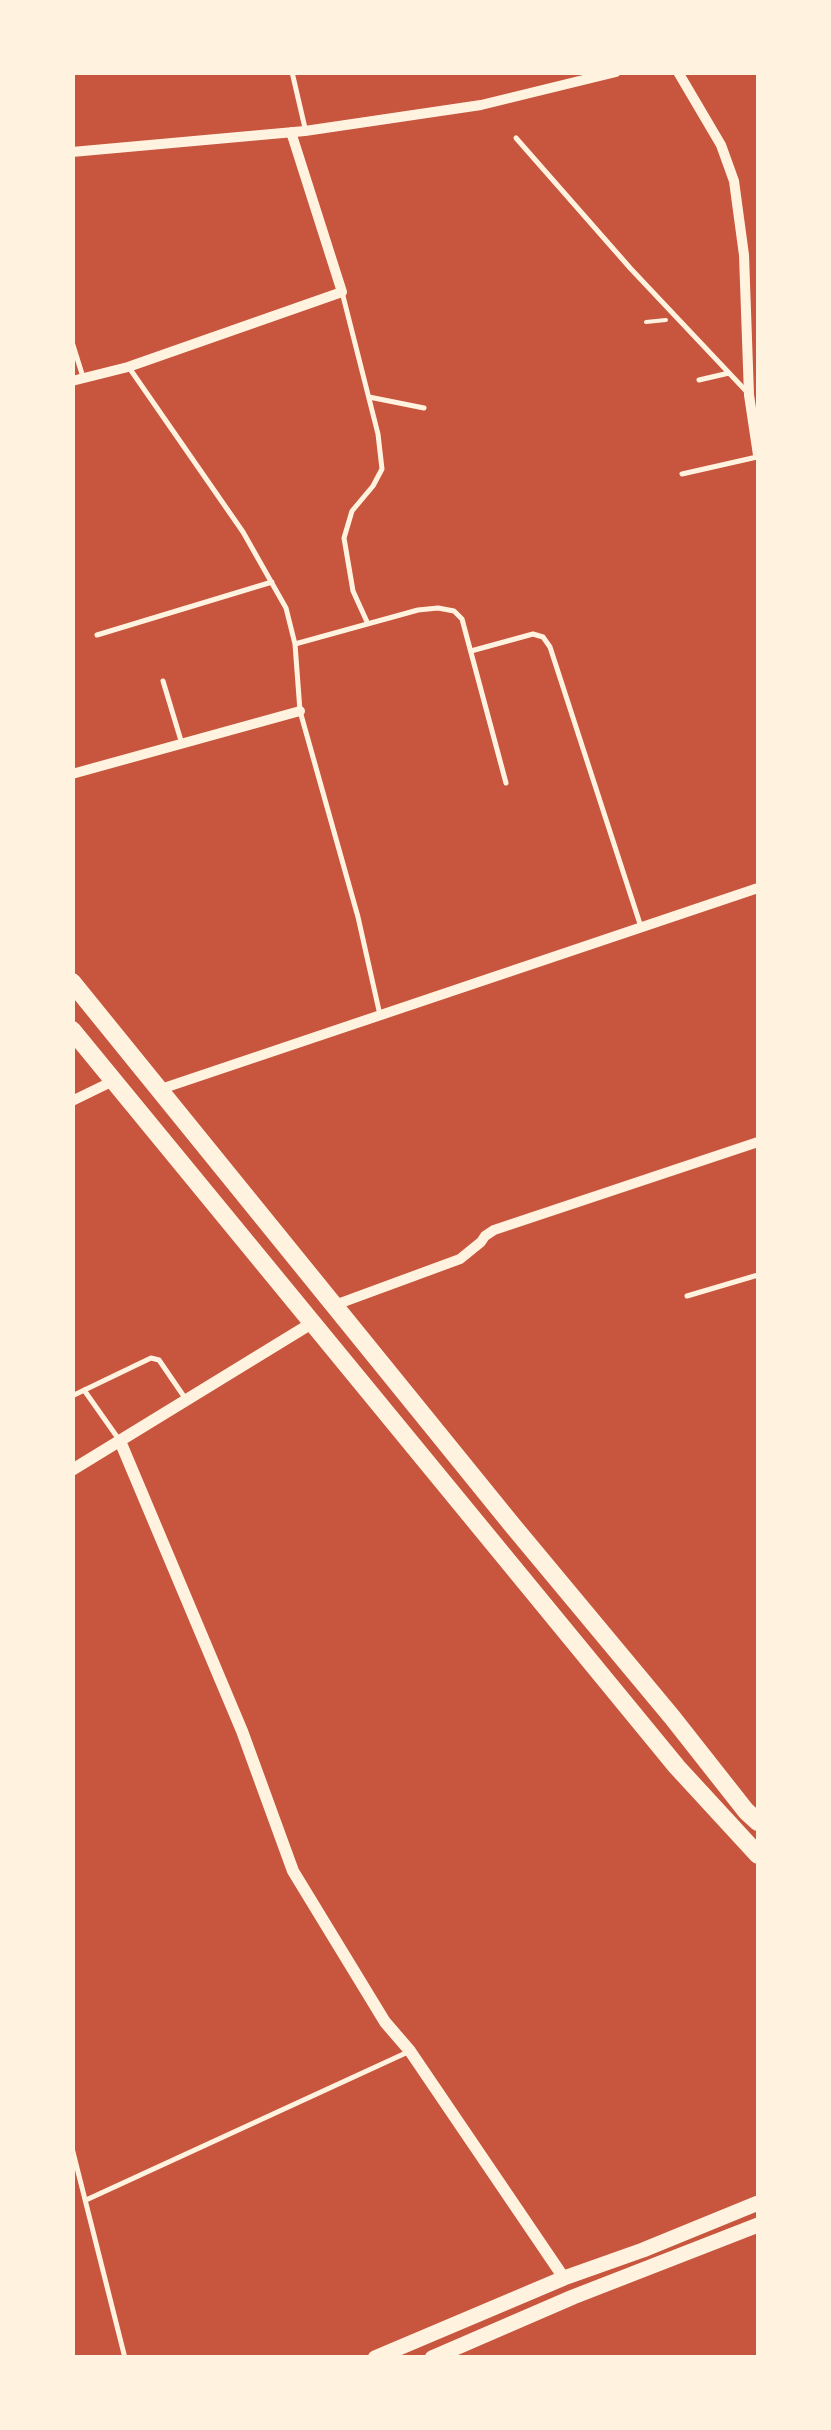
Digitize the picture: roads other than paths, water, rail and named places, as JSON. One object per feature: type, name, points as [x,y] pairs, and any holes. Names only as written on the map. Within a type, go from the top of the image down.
[{"type":"highway","points":[[72,982],[758,1822]]},
{"type":"highway","points":[[72,1030],[677,1767],[758,1855]]},
{"type":"highway","points":[[312,1322],[335,1305]]},
{"type":"main road","points":[[376,2358],[564,2278],[758,2203]]},
{"type":"main road","points":[[432,2358],[573,2297],[758,2225]]},
{"type":"main road","points":[[564,2278],[573,2297]]},
{"type":"street","points":[[72,152],[305,131],[481,105],[616,72]]},
{"type":"street","points":[[678,72],[721,145],[734,181],[744,256],[749,394],[758,456]]},
{"type":"street","points":[[78,380],[128,367],[342,292],[291,132]]},
{"type":"street","points":[[72,774],[300,712]]},
{"type":"street","points":[[158,1090],[758,888]]},
{"type":"street","points":[[72,1101],[113,1081]]},
{"type":"street","points":[[335,1305],[460,1260],[494,1230],[758,1142]]},
{"type":"street","points":[[72,1470],[312,1322]]},
{"type":"street","points":[[120,1441],[242,1731],[293,1871],[384,2022],[410,2051],[564,2278]]},
{"type":"lane","points":[[292,72],[305,131]]},
{"type":"lane","points":[[516,138],[749,394]]},
{"type":"lane","points":[[342,292],[378,434],[382,468],[352,511],[344,538],[353,592],[368,624]]},
{"type":"lane","points":[[72,342],[78,380]]},
{"type":"lane","points":[[128,367],[243,532],[286,608],[295,644],[300,712],[358,916],[380,1015]]},
{"type":"lane","points":[[699,380],[729,373]]},
{"type":"lane","points":[[369,397],[424,408]]},
{"type":"lane","points":[[682,474],[758,456]]},
{"type":"lane","points":[[97,635],[272,582]]},
{"type":"lane","points":[[295,644],[418,610],[454,611],[462,619],[506,783]]},
{"type":"lane","points":[[471,651],[532,634],[550,647],[642,927]]},
{"type":"lane","points":[[164,681],[182,744]]},
{"type":"lane","points":[[687,1296],[758,1275]]},
{"type":"lane","points":[[72,1396],[151,1358],[159,1360],[187,1401]]},
{"type":"lane","points":[[84,1390],[120,1441]]},
{"type":"lane","points":[[86,2200],[410,2051]]},
{"type":"lane","points":[[72,2148],[125,2358]]}]
